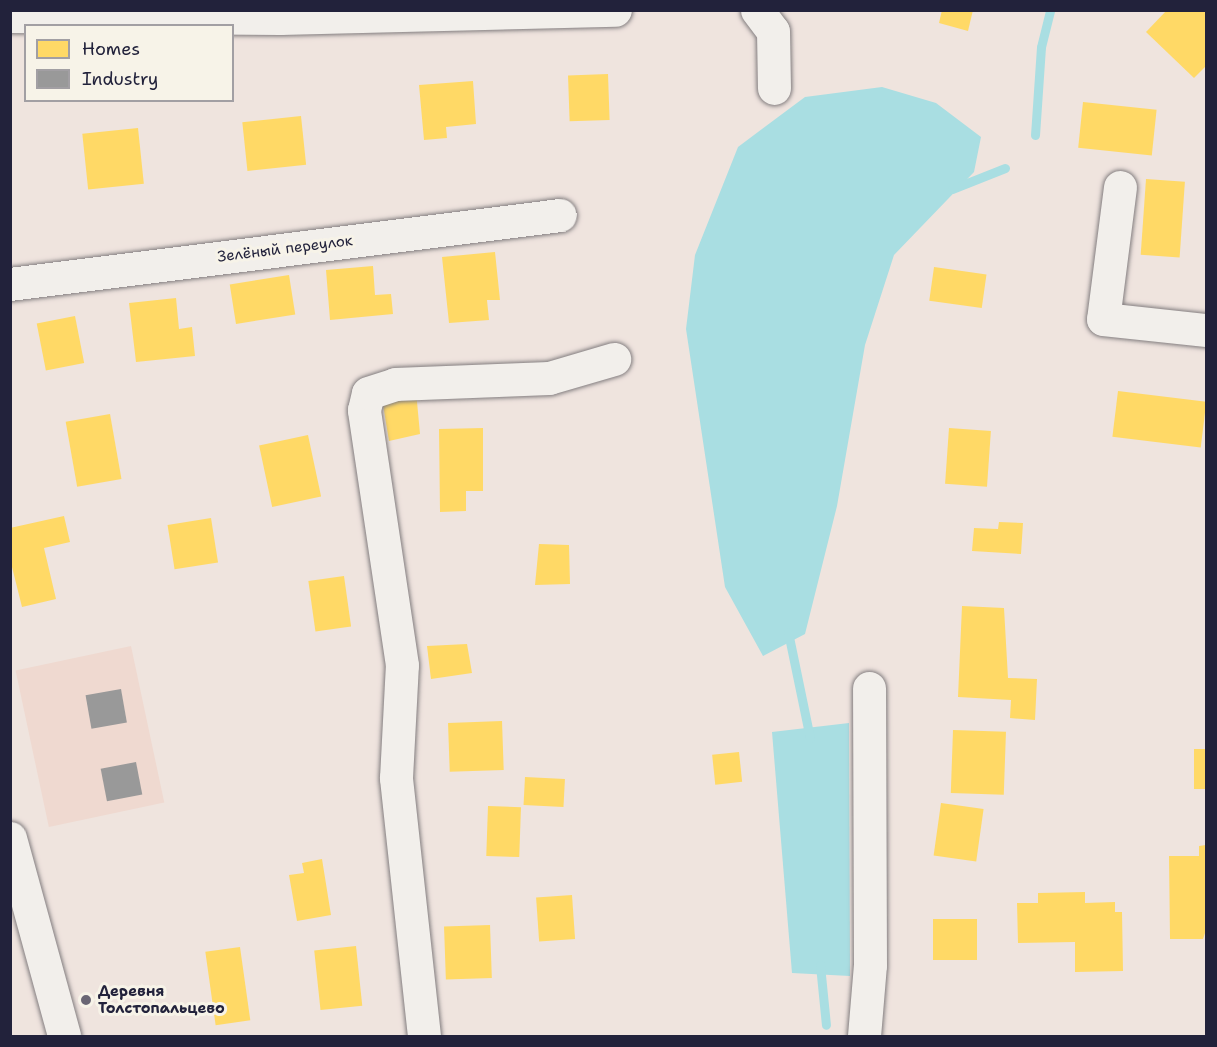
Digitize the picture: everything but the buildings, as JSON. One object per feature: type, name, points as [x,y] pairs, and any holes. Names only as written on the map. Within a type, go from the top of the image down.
[{"type":"street","points":[[10,16],[280,18],[615,10]]},
{"type":"street","points":[[757,10],[773,31],[774,88]]},
{"type":"street","points":[[1120,187],[1102,319],[1206,330]]},
{"type":"street","name":"Зелёный переулок","points":[[10,284],[560,215]]},
{"type":"street","points":[[424,1036],[396,778],[402,665],[364,410],[368,393],[395,384],[549,378],[614,359]]},
{"type":"street","points":[[864,1036],[870,965],[869,688]]},
{"type":"street","points":[[10,837],[64,1036]]},
{"type":"shaded area","points":[[131,646],[164,803],[49,827],[16,671]]},
{"type":"water","points":[[882,87],[936,103],[981,137],[974,172],[894,255],[865,345],[837,506],[805,634],[763,656],[725,587],[686,329],[695,255],[738,147],[805,97]]},
{"type":"water","points":[[849,723],[850,976],[792,973],[772,732]]},
{"type":"waterway","points":[[1035,135],[1041,47],[1050,10]]},
{"type":"waterway","points":[[952,189],[1005,168]]},
{"type":"waterway","points":[[788,632],[810,738]]},
{"type":"waterway","points":[[820,965],[826,1025]]},
{"type":"place","name":"Деревня Толстопальцево","points":[[86,1000]]}]
